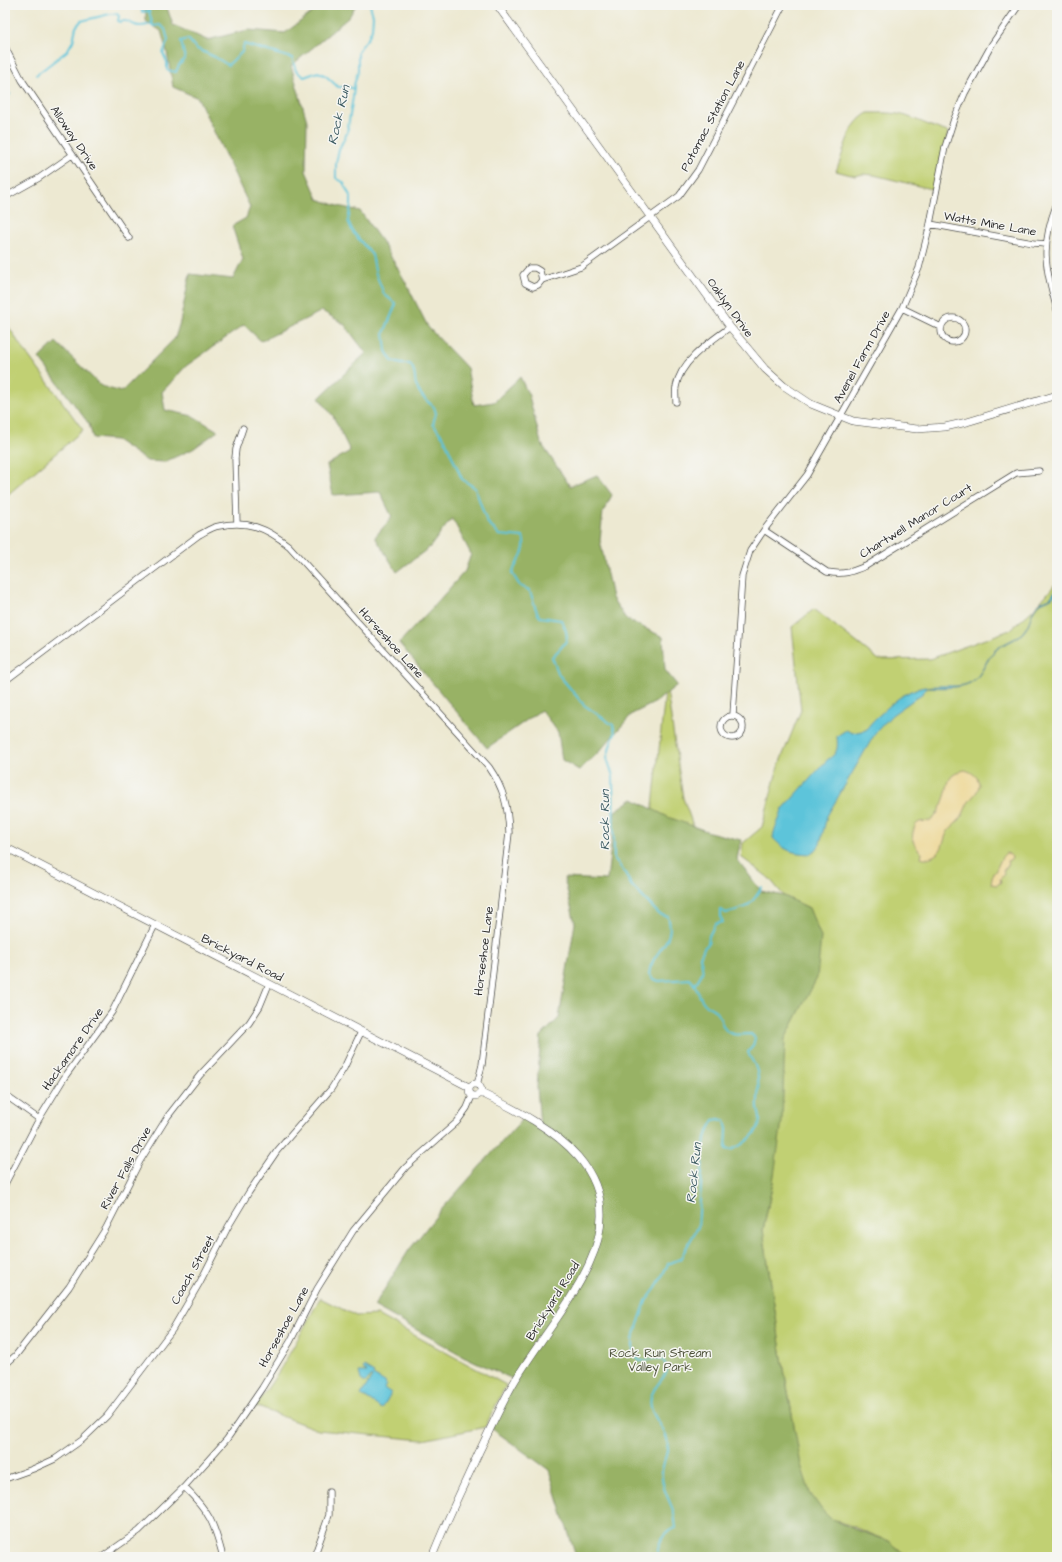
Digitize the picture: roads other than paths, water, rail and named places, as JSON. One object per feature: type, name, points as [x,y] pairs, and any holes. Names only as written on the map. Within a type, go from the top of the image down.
[{"type":"street","name":"Oaklyn Drive","points":[[497,5],[730,327],[763,367],[784,386],[811,404],[852,421],[917,429],[967,422],[1057,395]]},
{"type":"street","name":"Potomac Station Lane","points":[[542,280],[581,267],[651,218],[679,196],[698,170],[782,5]]},
{"type":"street","name":"Avenel Farm Drive","points":[[733,715],[742,576],[750,551],[764,530],[807,475],[902,308],[919,268],[930,224],[945,147],[954,119],[965,93],[992,44],[1019,5]]},
{"type":"street","name":"Alloway Drive","points":[[5,47],[22,80],[129,238]]},
{"type":"street","points":[[5,197],[39,178],[72,155]]},
{"type":"street","points":[[1057,203],[1046,234],[1045,257],[1048,277],[1057,310]]},
{"type":"street","name":"Watts Mine Lane","points":[[930,224],[1033,244],[1046,244]]},
{"type":"street","points":[[902,308],[941,327]]},
{"type":"street","points":[[954,318],[962,321],[965,333],[957,342],[949,342],[941,335],[941,327],[946,320],[954,318]]},
{"type":"street","points":[[676,402],[676,386],[685,367],[704,346],[730,327]]},
{"type":"street","points":[[237,524],[235,458],[236,449],[243,428]]},
{"type":"street","name":"Chartwell Manor Court","points":[[764,530],[827,572],[840,574],[850,573],[866,566],[1016,473],[1039,471]]},
{"type":"street","name":"Horseshoe Lane","points":[[5,681],[199,535],[218,526],[246,524],[260,527],[276,535],[289,546],[488,767],[503,790],[508,812],[509,833],[482,1057],[477,1085]]},
{"type":"street","points":[[733,715],[741,720],[744,726],[740,734],[732,738],[724,734],[721,727],[724,719],[733,715]]},
{"type":"street","name":"Brickyard Road","points":[[5,847],[469,1087]]},
{"type":"street","name":"Hackamore Drive","points":[[5,1184],[39,1119],[64,1078],[112,1012],[155,925]]},
{"type":"street","name":"River Falls Drive","points":[[5,1365],[16,1355],[69,1287],[106,1228],[140,1161],[168,1116],[200,1075],[249,1023],[260,1006],[269,984]]},
{"type":"street","name":"Coach Street","points":[[5,1479],[55,1459],[82,1440],[106,1416],[172,1330],[200,1282],[228,1227],[249,1192],[277,1152],[331,1089],[344,1068],[361,1032]]},
{"type":"street","points":[[472,1084],[477,1085],[481,1088],[480,1093],[477,1097],[472,1096],[468,1093],[469,1087],[472,1084]]},
{"type":"street","name":"Brickyard Road","points":[[432,1557],[459,1494],[516,1380],[571,1296],[589,1264],[598,1237],[602,1215],[600,1196],[594,1178],[582,1160],[562,1140],[506,1106],[480,1093]]},
{"type":"street","points":[[5,1095],[39,1119]]},
{"type":"street","name":"Horseshoe Lane","points":[[102,1557],[139,1530],[184,1488],[227,1439],[262,1388],[290,1342],[317,1289],[353,1231],[406,1167],[456,1122],[467,1108],[472,1096]]},
{"type":"street","points":[[184,1488],[201,1503],[210,1516],[223,1557]]},
{"type":"street","points":[[314,1557],[330,1515],[329,1492]]},
{"type":"water","points":[[1057,588],[1055,595],[1052,598],[1040,603],[1050,598]]},
{"type":"water","points":[[1036,607],[1027,627],[1023,633],[996,650],[976,679],[968,684],[957,687],[927,687],[923,693],[892,715],[876,732],[827,816],[820,844],[816,850],[811,854],[790,851],[773,838],[782,810],[835,753],[837,747],[837,736],[846,730],[852,733],[866,730],[873,721],[893,703],[910,691],[930,686],[959,686],[971,682],[981,671],[995,650],[1001,646],[1015,638],[1021,634]]},
{"type":"water","points":[[364,1367],[374,1373],[373,1375],[385,1382],[386,1385],[384,1388],[391,1393],[382,1409],[361,1395],[372,1377],[371,1376],[365,1383],[361,1380],[359,1372],[367,1372],[363,1369]]},
{"type":"waterway","points":[[141,5],[142,12],[149,11],[153,26],[160,25],[165,29],[168,40],[163,53],[167,62],[167,70],[176,72],[179,65],[185,59],[181,41],[188,39],[197,49],[228,65],[242,52],[244,44],[292,58],[296,71],[304,77],[318,72],[326,76],[338,87],[348,87],[354,89]]},
{"type":"waterway","name":"Rock Run","points":[[370,5],[373,16],[372,29],[368,38],[358,51],[358,71],[354,85],[347,133],[339,149],[336,163],[336,178],[343,182],[351,198],[348,221],[353,232],[372,255],[376,274],[384,294],[396,304],[384,333],[386,351],[392,361],[401,364],[410,364],[412,366],[419,392],[434,407],[436,413],[433,424],[444,438],[462,479],[475,488],[487,522],[499,535],[523,537],[523,551],[512,573],[520,586],[529,590],[536,611],[540,617],[561,620],[565,627],[567,637],[566,641],[552,657],[559,675],[584,705],[613,725],[615,733],[607,758],[613,776],[614,858],[625,873],[631,885],[659,914],[668,917],[670,926],[669,934],[654,959],[649,974],[653,979],[659,981],[690,979],[704,1003],[717,1012],[727,1032],[751,1034],[755,1038],[753,1046],[748,1052],[755,1066],[758,1077],[758,1106],[760,1118],[758,1129],[746,1142],[731,1150],[726,1149],[727,1129],[725,1121],[719,1119],[714,1120],[704,1144],[698,1227],[680,1259],[668,1264],[656,1288],[646,1301],[633,1339],[633,1353],[640,1361],[658,1358],[661,1359],[664,1361],[667,1371],[654,1390],[650,1403],[653,1413],[662,1428],[668,1443],[662,1477],[665,1491],[674,1512],[676,1528],[668,1532],[662,1539],[658,1548],[658,1557]]},
{"type":"waterway","points":[[36,75],[67,51],[73,41],[76,27],[81,21],[110,14],[117,14],[119,16],[118,21],[120,22],[126,21],[139,26],[152,24]]},
{"type":"waterway","points":[[5,102],[10,94]]},
{"type":"waterway","points":[[695,984],[702,971],[700,957],[704,948],[708,944],[709,936],[715,924],[723,922],[720,917],[720,910],[726,913],[748,905],[762,887]]},
{"type":"park label","name":"Rock Run Stream Valley Park","points":[[660,1360]]}]
